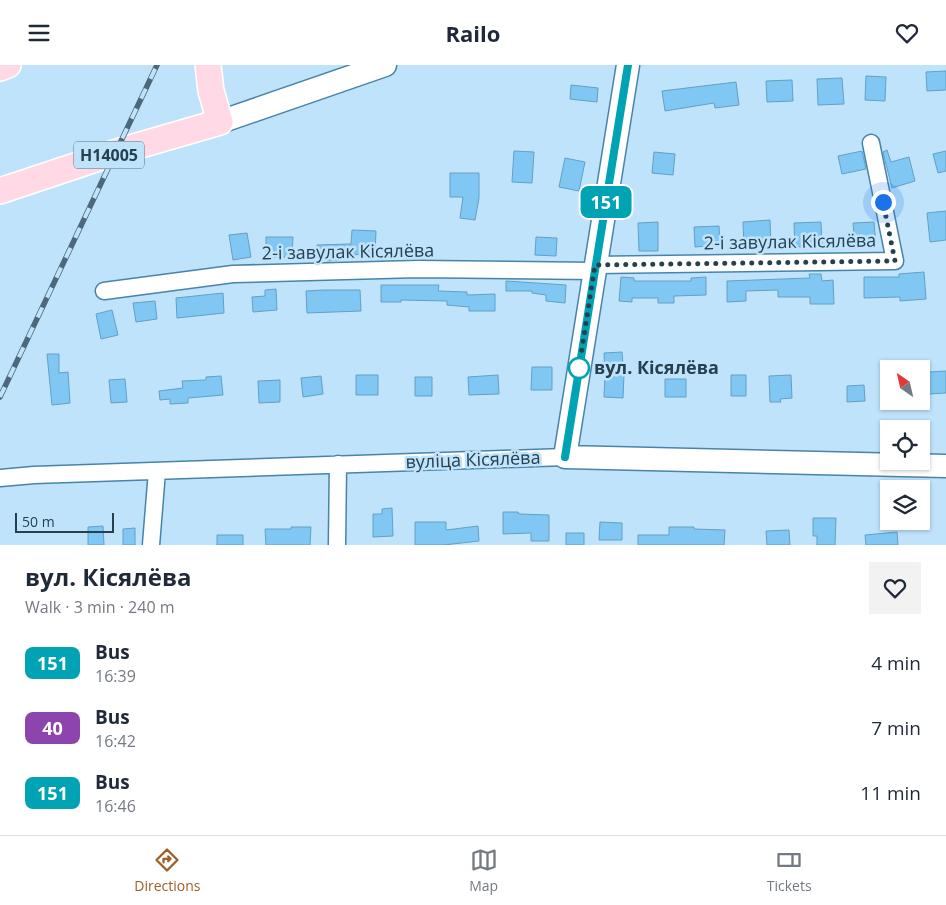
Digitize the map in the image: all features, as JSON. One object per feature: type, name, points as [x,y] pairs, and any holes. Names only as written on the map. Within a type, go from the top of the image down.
[{"type":"main road","points":[[0,68],[8,65]]},
{"type":"main road","points":[[208,65],[211,91],[220,122]]},
{"type":"main road","name":"Н14005","points":[[0,191],[120,151],[220,122]]},
{"type":"street","name":"Н14005","points":[[220,122],[385,65]]},
{"type":"street","points":[[565,457],[628,65]]},
{"type":"street","name":"2-і завулак Кісялёва","points":[[104,291],[233,274],[895,261],[871,143]]},
{"type":"street","name":"вуліца Кісялёва","points":[[0,478],[34,475],[565,457],[946,466]]},
{"type":"street","points":[[337,545],[338,464]]},
{"type":"street","points":[[151,545],[157,471]]},
{"type":"building","points":[[946,71],[946,90],[927,91],[926,72]]},
{"type":"building","points":[[866,76],[886,77],[885,101],[865,100]]},
{"type":"building","points":[[842,78],[844,104],[818,105],[817,79]]},
{"type":"building","points":[[792,80],[793,101],[767,102],[766,81]]},
{"type":"building","points":[[736,82],[739,105],[715,108],[714,103],[665,111],[662,91]]},
{"type":"building","points":[[571,85],[598,88],[597,102],[570,99]]},
{"type":"building","points":[[887,150],[891,162],[909,157],[915,181],[892,188],[883,152]]},
{"type":"building","points":[[514,151],[534,152],[532,183],[512,182]]},
{"type":"building","points":[[862,151],[866,169],[842,174],[838,156]]},
{"type":"building","points":[[946,151],[946,171],[938,173],[933,154]]},
{"type":"building","points":[[654,152],[675,154],[673,175],[652,173]]},
{"type":"building","points":[[565,158],[585,162],[579,191],[559,187]]},
{"type":"building","points":[[450,173],[479,173],[479,198],[475,220],[460,218],[463,197],[450,197]]},
{"type":"building","points":[[946,211],[946,240],[930,242],[927,213]]},
{"type":"building","points":[[770,220],[771,247],[744,248],[743,222]]},
{"type":"building","points":[[658,222],[658,251],[639,251],[638,223]]},
{"type":"building","points":[[821,222],[822,246],[795,247],[794,223]]},
{"type":"building","points":[[874,222],[876,245],[855,247],[853,223]]},
{"type":"building","points":[[719,226],[720,245],[695,247],[694,227]]},
{"type":"building","points":[[352,230],[376,231],[375,255],[337,254],[337,260],[327,261],[327,254],[317,254],[317,245],[351,244]]},
{"type":"building","points":[[247,233],[251,257],[233,260],[229,235]]},
{"type":"building","points":[[266,237],[293,237],[292,257],[266,257]]},
{"type":"building","points":[[536,237],[557,238],[556,256],[535,255]]},
{"type":"building","points":[[924,272],[926,299],[900,301],[900,297],[864,298],[864,277],[899,277],[899,274]]},
{"type":"building","points":[[809,274],[821,274],[822,281],[833,280],[834,304],[810,304],[810,297],[778,297],[778,290],[746,291],[746,301],[727,302],[727,281],[810,278]]},
{"type":"building","points":[[621,277],[634,278],[634,281],[691,281],[691,278],[706,277],[706,295],[674,296],[674,303],[658,303],[658,298],[632,298],[632,302],[619,301]]},
{"type":"building","points":[[506,281],[566,285],[565,303],[546,301],[546,295],[532,293],[532,291],[506,291]]},
{"type":"building","points":[[381,285],[439,285],[438,291],[467,292],[467,295],[495,294],[495,311],[469,311],[469,307],[447,305],[447,301],[401,300],[401,302],[381,302]]},
{"type":"building","points":[[276,289],[277,310],[253,312],[252,297],[265,296],[265,290]]},
{"type":"building","points":[[360,290],[361,311],[307,313],[306,291]]},
{"type":"building","points":[[223,293],[224,313],[177,318],[176,298]]},
{"type":"building","points":[[155,301],[157,319],[136,322],[133,303]]},
{"type":"building","points":[[112,310],[118,335],[101,339],[96,314]]},
{"type":"building","points":[[622,352],[623,398],[604,397],[604,353]]},
{"type":"building","points":[[47,354],[59,354],[59,373],[68,372],[70,403],[52,405]]},
{"type":"building","points":[[532,367],[552,367],[552,390],[531,390]]},
{"type":"building","points":[[946,371],[946,393],[930,394],[930,372]]},
{"type":"building","points":[[356,375],[378,375],[378,395],[356,395]]},
{"type":"building","points":[[498,375],[499,394],[469,395],[468,377]]},
{"type":"building","points":[[731,375],[746,375],[746,396],[731,396]]},
{"type":"building","points":[[791,375],[792,398],[780,399],[781,402],[770,402],[769,376]]},
{"type":"building","points":[[221,376],[223,395],[188,398],[188,403],[170,404],[170,399],[160,400],[159,391],[183,388],[182,381],[206,380],[206,377]]},
{"type":"building","points":[[321,376],[323,394],[303,397],[301,378]]},
{"type":"building","points":[[415,377],[432,377],[432,396],[415,396]]},
{"type":"building","points":[[125,379],[127,402],[111,403],[109,380]]},
{"type":"building","points":[[665,379],[686,379],[686,397],[665,397]]},
{"type":"building","points":[[280,380],[280,402],[259,403],[258,381]]},
{"type":"building","points":[[864,385],[865,401],[847,402],[847,386]]},
{"type":"building","points":[[392,508],[393,536],[373,537],[373,514],[382,514],[382,509]]},
{"type":"building","points":[[503,512],[549,515],[549,541],[531,541],[531,533],[503,534]]},
{"type":"building","points":[[813,518],[836,518],[835,545],[817,545],[817,536],[813,536]]},
{"type":"building","points":[[415,522],[446,522],[446,530],[478,526],[479,541],[444,545],[415,545]]},
{"type":"building","points":[[600,522],[622,523],[622,540],[599,540]]},
{"type":"building","points":[[103,526],[104,545],[88,545],[88,527]]},
{"type":"building","points":[[291,527],[311,527],[310,545],[266,545],[265,529],[291,529]]},
{"type":"building","points":[[669,527],[725,530],[724,545],[638,545],[638,535],[669,535]]},
{"type":"building","points":[[135,528],[135,545],[123,545],[123,529]]},
{"type":"building","points":[[789,530],[790,545],[767,545],[766,531]]},
{"type":"building","points":[[897,532],[898,545],[866,545],[865,535]]},
{"type":"building","points":[[566,533],[584,533],[584,545],[566,545]]},
{"type":"building","points":[[217,535],[243,535],[243,545],[217,545]]},
{"type":"railway","points":[[0,397],[157,65]]},
{"type":"bus line","name":"151","points":[[565,457],[628,65]]},
{"type":"place","name":"вул. Кісялёва","points":[[579,368]]},
{"type":"route","points":[[579,368],[595,265],[895,261],[883,202]]}]
